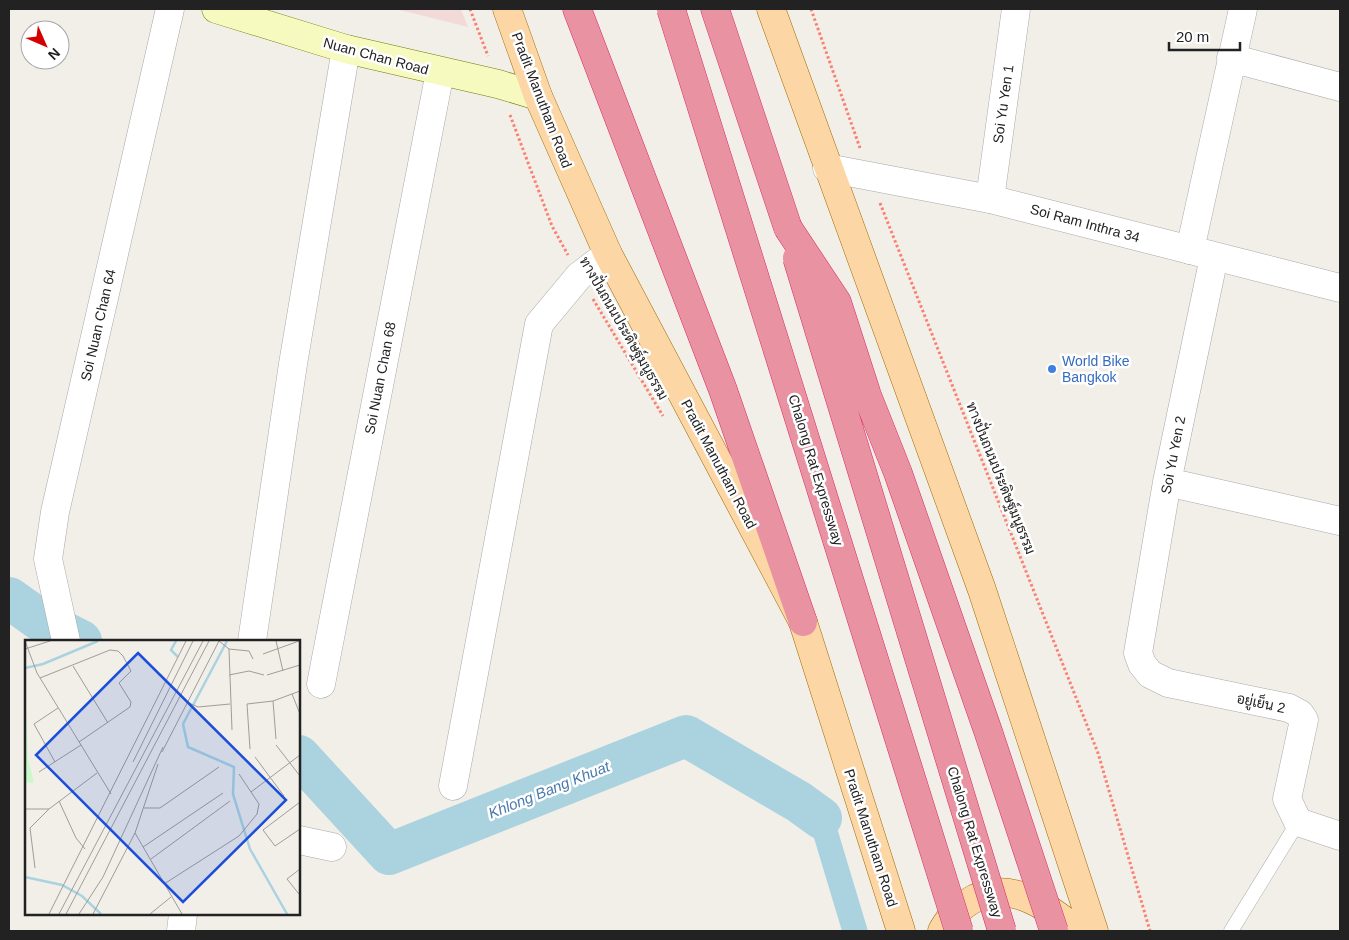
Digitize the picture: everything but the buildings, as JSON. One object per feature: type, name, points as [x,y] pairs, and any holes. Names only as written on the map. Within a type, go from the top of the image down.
[{"type":"highway","points":[[577,9],[723,390],[803,622]]},
{"type":"highway","name":"Chalong Rat Expressway","points":[[671,9],[959,931]]},
{"type":"highway","name":"Chalong Rat Expressway","points":[[715,9],[788,228],[1002,931]]},
{"type":"highway","points":[[788,228],[837,302],[867,395],[898,472],[981,712],[1054,931]]},
{"type":"main road","name":"Nuan Chan Road","points":[[216,9],[346,49],[498,84],[538,96]]},
{"type":"main road","name":"Pradit Manutham Road","points":[[507,9],[538,96],[608,254],[803,622],[901,931]]},
{"type":"main road","points":[[771,9],[827,168],[982,590],[1094,931]]},
{"type":"main road","points":[[942,931],[962,906],[975,898],[996,891],[1013,892],[1040,903],[1078,931]]},
{"type":"street","name":"Soi Nuan Chan 64","points":[[66,640],[48,559],[55,512],[170,9]]},
{"type":"street","name":"Soi Yu Yen 1","points":[[990,199],[1016,9]]},
{"type":"street","name":"Soi Yu Yen 2","points":[[1138,653],[1167,482],[1231,58],[1242,9]]},
{"type":"street","points":[[252,640],[293,364],[346,49]]},
{"type":"street","points":[[1231,58],[1340,87]]},
{"type":"street","name":"Soi Nuan Chan 68","points":[[321,684],[440,72]]},
{"type":"street","name":"Soi Ram Inthra 34","points":[[827,168],[990,199],[1340,288]]},
{"type":"street","points":[[454,786],[539,324],[579,276],[608,254]]},
{"type":"street","points":[[1167,482],[1340,521]]},
{"type":"street","name":"อยู่เย็น 2","points":[[1138,653],[1142,664],[1160,680],[1289,708],[1300,714],[1304,720],[1287,799],[1298,822]]},
{"type":"street","points":[[1298,822],[1340,836]]},
{"type":"street","points":[[300,840],[332,847]]},
{"type":"street","points":[[181,931],[183,915]]},
{"type":"lane","points":[[1231,931],[1298,822]]},
{"type":"path","name":"ทางปั่นถนนประดิษฐ์มนูธรรม","points":[[470,9],[552,226],[579,276],[664,419]]},
{"type":"path","name":"ทางปั่นถนนประดิษฐ์มนูธรรม","points":[[811,9],[870,176],[1098,753],[1150,931]]},
{"type":"shaded area","points":[[396,9],[461,9],[468,27]]},
{"type":"waterway","name":"Khlong Bang Khuat","points":[[9,598],[40,620],[79,640]]},
{"type":"waterway","name":"Khlong Bang Khuat","points":[[300,757],[389,854],[686,736],[799,802],[821,818]]},
{"type":"waterway","points":[[821,818],[855,931]]},
{"type":"place","name":"World Bike Bangkok","points":[[1052,369]]}]
